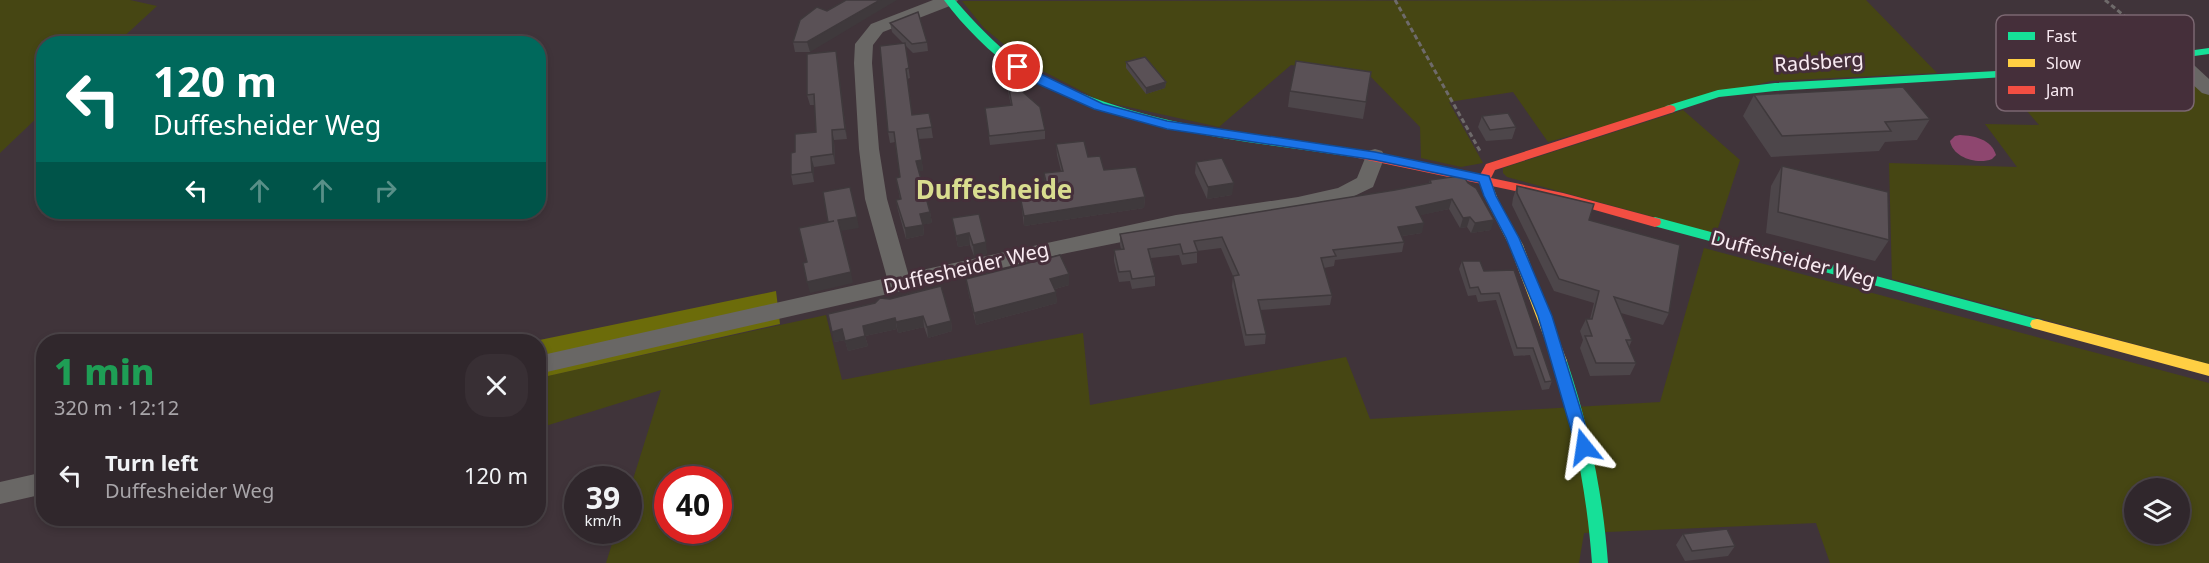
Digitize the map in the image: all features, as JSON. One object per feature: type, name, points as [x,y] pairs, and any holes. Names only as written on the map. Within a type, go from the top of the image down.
[{"type":"street","name":"Duffesheider Weg","points":[[949,0],[977,31],[1018,67],[1042,81],[1098,106],[1167,125],[1487,173],[1575,200],[2209,370]]},
{"type":"street","points":[[900,284],[876,200],[869,149],[863,63],[864,44],[877,28],[949,0]]},
{"type":"street","name":"Radsberg","points":[[2194,54],[2209,51]]},
{"type":"street","name":"Radsberg","points":[[1487,173],[1718,94],[1775,87],[1996,74]]},
{"type":"street","points":[[2194,75],[2209,89]]},
{"type":"street","name":"Duffesheider Weg","points":[[546,363],[1176,223],[1298,204],[1344,194],[1366,182],[1375,156]]},
{"type":"street","points":[[1487,173],[1490,196],[1513,238],[1545,316],[1575,411],[1593,483],[1600,532],[1600,563]]},
{"type":"street","points":[[0,493],[36,485]]},
{"type":"path","points":[[1395,0],[1487,173]]},
{"type":"path","points":[[2105,0],[2123,15]]},
{"type":"shaded area","points":[[0,0],[130,0],[157,6],[125,36],[36,36],[36,119],[0,153]]},
{"type":"shaded area","points":[[1866,0],[1937,73],[1771,81],[1548,142],[1513,92],[1449,102],[1483,163],[1461,167],[1421,158],[1420,127],[1371,77],[1291,65],[1219,127],[1101,101],[1027,63],[984,28],[962,1]]},
{"type":"shaded area","points":[[2194,82],[2209,94],[2209,364],[1892,279],[1889,163],[2017,167],[1985,124],[2039,125],[2027,111],[2194,111]]},
{"type":"shaded area","points":[[1683,110],[1740,160],[1716,234],[1507,177],[1503,173],[1503,168]]},
{"type":"shaded area","points":[[1960,135],[1986,142],[1996,155],[1986,161],[1961,156],[1952,147],[1950,141]]},
{"type":"shaded area","points":[[1704,248],[2209,383],[2209,563],[1830,563],[1816,523],[1584,533],[1579,563],[606,563],[612,544],[642,544],[642,466],[637,466],[661,390],[546,426],[546,376],[826,315],[842,380],[1083,333],[1090,405],[1346,357],[1370,419],[1660,402]]},
{"type":"shaded area","points":[[776,291],[780,324],[546,376],[546,339]]},
{"type":"building","points":[[846,0],[880,0],[807,42],[793,42],[800,20],[817,7],[827,11]]},
{"type":"building","points":[[918,12],[927,42],[912,44],[890,23]]},
{"type":"building","points":[[905,43],[912,115],[929,113],[932,127],[917,129],[922,160],[916,161],[930,212],[920,214],[923,225],[905,228],[896,200],[901,199],[896,178],[900,177],[894,132],[888,132],[880,46]]},
{"type":"building","points":[[836,51],[845,129],[832,130],[833,154],[811,157],[812,172],[791,175],[791,153],[795,152],[795,134],[816,132],[814,94],[807,95],[807,54]]},
{"type":"building","points":[[1145,57],[1166,82],[1146,88],[1126,62]]},
{"type":"building","points":[[1296,61],[1371,72],[1366,102],[1290,91]]},
{"type":"building","points":[[1007,78],[1040,107],[1045,130],[989,136],[985,108],[1012,105]]},
{"type":"building","points":[[1903,87],[1930,119],[1885,122],[1891,131],[1782,136],[1754,95]]},
{"type":"building","points":[[1508,113],[1516,127],[1490,130],[1482,116]]},
{"type":"building","points":[[1084,141],[1088,157],[1100,156],[1104,170],[1136,167],[1145,197],[1024,216],[1021,201],[1049,196],[1044,173],[1063,171],[1056,144]]},
{"type":"building","points":[[1222,158],[1234,183],[1208,187],[1196,162]]},
{"type":"building","points":[[1782,166],[1888,192],[1889,240],[1778,212]]},
{"type":"building","points":[[1464,177],[1476,188],[1494,220],[1475,223],[1470,217],[1463,218],[1452,199],[1416,207],[1424,223],[1398,227],[1404,242],[1333,250],[1336,256],[1321,258],[1332,295],[1258,300],[1266,334],[1246,335],[1233,276],[1239,275],[1222,237],[1194,241],[1198,252],[1183,254],[1180,244],[1148,249],[1155,276],[1132,279],[1130,271],[1119,272],[1114,250],[1124,249],[1120,234],[1395,190],[1431,183],[1430,180]]},
{"type":"building","points":[[1517,186],[1594,204],[1589,220],[1680,245],[1669,313],[1614,297],[1632,340],[1626,340],[1636,363],[1596,363],[1585,336],[1592,336],[1586,319],[1592,319],[1599,291],[1559,279],[1517,193]]},
{"type":"building","points":[[850,187],[857,217],[838,220],[851,272],[807,282],[803,263],[807,262],[799,228],[834,221],[828,222],[823,192]]},
{"type":"building","points":[[979,214],[986,242],[973,245],[969,233],[956,236],[952,218]]},
{"type":"building","points":[[1060,255],[1069,274],[1050,279],[1056,292],[974,313],[966,279]]},
{"type":"building","points":[[1462,261],[1480,261],[1484,271],[1514,270],[1552,381],[1545,382],[1533,348],[1517,348],[1499,293],[1481,294],[1478,287],[1470,288]]},
{"type":"building","points":[[941,286],[951,321],[927,327],[923,316],[896,322],[895,318],[863,326],[865,336],[845,341],[842,329],[832,332],[828,314],[875,303],[880,298],[890,299]]},
{"type":"building","points":[[1727,529],[1735,546],[1692,551],[1683,534]]},
{"type":"traffic: fast","points":[[949,0],[990,44],[1018,67],[1048,84],[1101,105],[1171,125],[1207,132],[1353,153]]},
{"type":"traffic: fast","points":[[2194,53],[2209,51]]},
{"type":"traffic: fast","points":[[1670,109],[1718,94],[1775,87],[1996,74]]},
{"type":"traffic: fast","points":[[1655,222],[2037,324]]},
{"type":"traffic: fast","points":[[1560,361],[1582,435],[1592,486],[1600,563]]},
{"type":"traffic: slow","points":[[1484,179],[1493,202],[1516,245],[1560,361]]},
{"type":"traffic: slow","points":[[2037,324],[2209,370]]},
{"type":"traffic: jam","points":[[1484,179],[1490,167],[1670,109]]},
{"type":"traffic: jam","points":[[1353,153],[1563,197],[1655,222]]},
{"type":"district","name":"Duffesheide","points":[[994,190]]},
{"type":"route","points":[[1018,67],[1042,81],[1098,106],[1167,125],[1375,156],[1484,179],[1486,188],[1513,238],[1545,316],[1584,447]]}]
